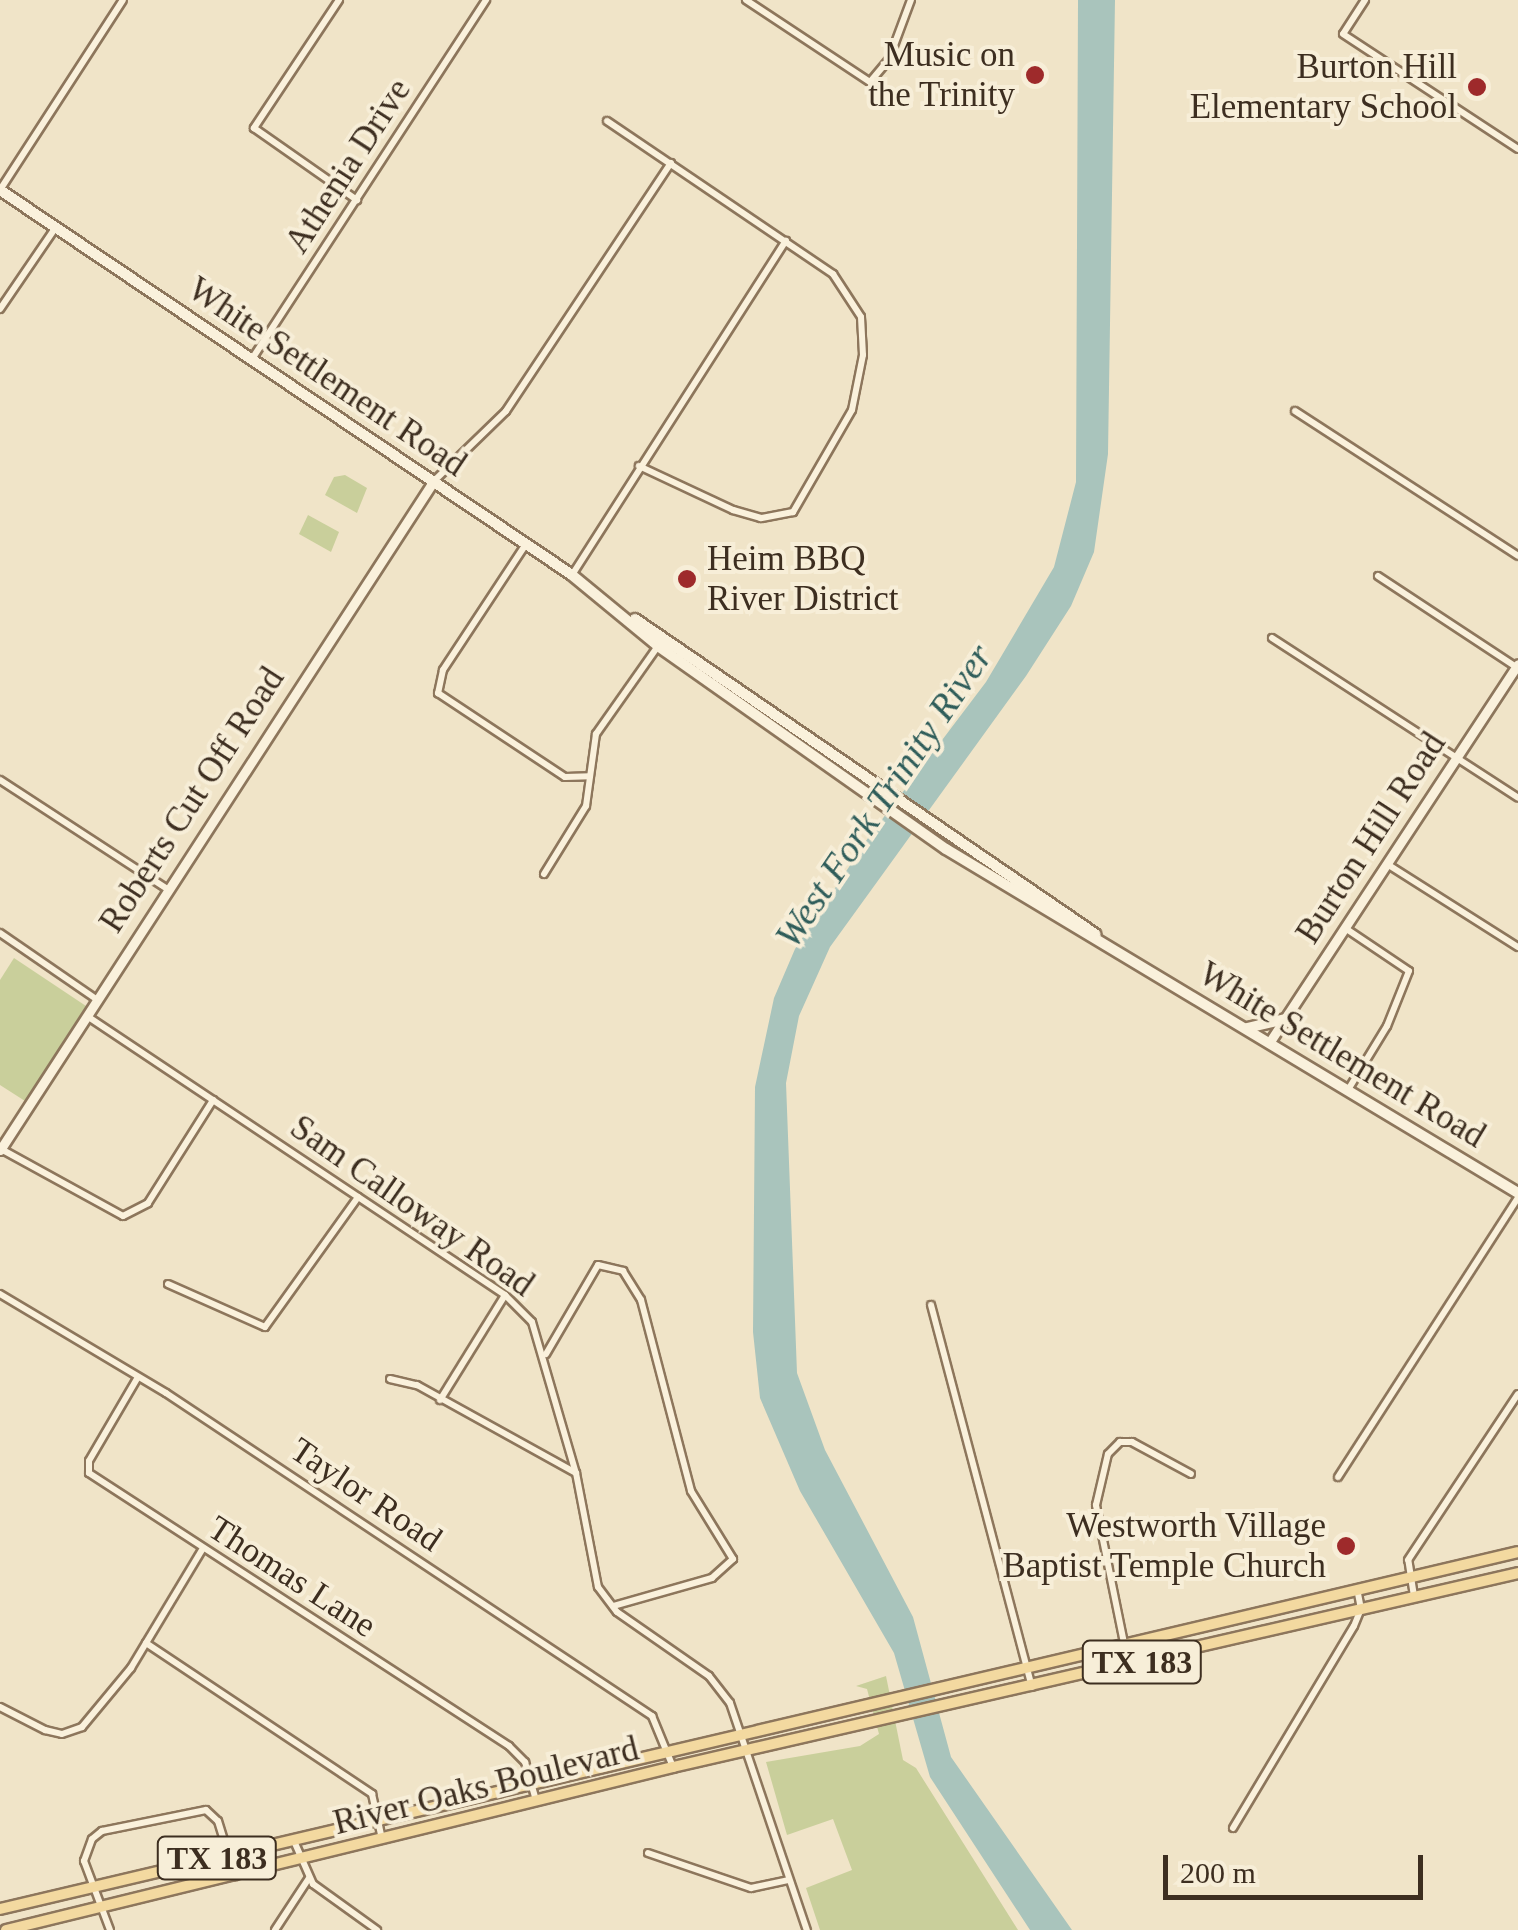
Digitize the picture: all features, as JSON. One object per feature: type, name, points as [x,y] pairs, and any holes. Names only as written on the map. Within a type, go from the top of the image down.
[{"type":"main road","name":"White Settlement Road","points":[[0,190],[572,575],[687,658],[1138,964]]},
{"type":"main road","name":"White Settlement Road","points":[[621,612],[658,646],[687,658],[854,786],[946,849],[1518,1195]]},
{"type":"main road","points":[[1244,1028],[1285,1020]]},
{"type":"main road","name":"TX 183","points":[[1026,1667],[1518,1552]]},
{"type":"main road","name":"TX 183","points":[[1032,1688],[1518,1573]]},
{"type":"main road","name":"River Oaks Boulevard","points":[[0,1909],[1026,1667]]},
{"type":"main road","name":"River Oaks Boulevard","points":[[6,1930],[382,1842],[748,1749],[1032,1688]]},
{"type":"street","points":[[0,190],[122,0]]},
{"type":"street","points":[[339,0],[254,128],[357,200]]},
{"type":"street","name":"Athenia Drive","points":[[252,360],[486,0]]},
{"type":"street","points":[[746,0],[870,82],[889,59],[911,0]]},
{"type":"street","points":[[1365,0],[1343,34],[1518,149]]},
{"type":"street","points":[[607,121],[786,241],[844,285],[861,317],[863,355],[852,410],[799,506],[782,518],[761,518],[708,501],[640,466]]},
{"type":"street","points":[[433,482],[506,412],[671,163]]},
{"type":"street","points":[[0,310],[56,228]]},
{"type":"street","points":[[572,575],[786,241]]},
{"type":"street","points":[[1295,411],[1518,556]]},
{"type":"street","name":"Roberts Cut Off Road","points":[[0,1150],[433,482]]},
{"type":"street","points":[[526,544],[443,670],[438,693],[565,776],[590,776]]},
{"type":"street","points":[[1378,576],[1517,666]]},
{"type":"street","points":[[1272,638],[1518,798]]},
{"type":"street","points":[[544,874],[586,806],[596,734],[658,646]]},
{"type":"street","name":"Burton Hill Road","points":[[1270,1043],[1517,666]]},
{"type":"street","points":[[0,780],[167,889]]},
{"type":"street","points":[[1387,864],[1518,946]]},
{"type":"street","points":[[1345,928],[1409,971],[1387,1026],[1348,1090]]},
{"type":"street","points":[[0,932],[96,999]]},
{"type":"street","name":"Sam Calloway Road","points":[[86,1015],[505,1295],[532,1322],[545,1356],[576,1474],[598,1587],[612,1606]]},
{"type":"street","points":[[0,1150],[122,1216],[148,1202],[214,1100]]},
{"type":"street","points":[[1338,1477],[1518,1195]]},
{"type":"street","points":[[168,1284],[265,1326],[358,1197]]},
{"type":"street","points":[[545,1356],[598,1265],[622,1271],[642,1300],[692,1491],[734,1559],[712,1578],[612,1606]]},
{"type":"street","name":"Taylor Road","points":[[0,1294],[138,1377],[652,1716],[673,1767]]},
{"type":"street","points":[[440,1400],[505,1295]]},
{"type":"street","points":[[931,1305],[1032,1688]]},
{"type":"street","name":"Thomas Lane","points":[[138,1377],[88,1470],[509,1746],[526,1762],[536,1801]]},
{"type":"street","points":[[390,1379],[440,1400],[576,1474]]},
{"type":"street","points":[[1414,1597],[1408,1560],[1518,1394]]},
{"type":"street","points":[[1124,1643],[1096,1505],[1108,1454],[1120,1442],[1132,1442],[1191,1474]]},
{"type":"street","points":[[0,1706],[45,1730],[62,1734],[82,1727],[146,1643],[203,1548]]},
{"type":"street","points":[[1233,1828],[1361,1609],[1356,1588]]},
{"type":"street","points":[[612,1606],[710,1676],[743,1732],[807,1930]]},
{"type":"street","points":[[146,1643],[372,1794],[382,1842]]},
{"type":"street","points":[[110,1930],[90,1888],[84,1861],[92,1839],[144,1818],[206,1810],[218,1821],[235,1876]]},
{"type":"street","points":[[293,1840],[310,1878],[323,1895],[378,1930]]},
{"type":"street","points":[[648,1853],[752,1888],[789,1880]]},
{"type":"street","points":[[275,1930],[310,1878]]},
{"type":"green space","points":[[345,475],[367,488],[357,513],[325,495],[334,477]]},
{"type":"green space","points":[[308,515],[339,532],[331,552],[299,534]]},
{"type":"green space","points":[[14,958],[86,1006],[25,1101],[0,1085],[0,980]]},
{"type":"green space","points":[[886,1676],[903,1760],[916,1768],[1018,1930],[820,1930],[806,1888],[852,1870],[833,1819],[787,1835],[766,1762],[860,1746],[879,1734],[867,1689],[856,1686]]},
{"type":"water","points":[[1078,0],[1115,0],[1108,454],[1094,552],[1071,606],[1026,676],[830,947],[799,1016],[786,1083],[797,1373],[825,1450],[913,1617],[951,1757],[1072,1930],[1030,1930],[930,1777],[894,1653],[800,1491],[760,1398],[753,1332],[755,1087],[774,998],[795,949],[868,838],[986,682],[1054,567],[1076,482]]},
{"type":"place","name":"Music on the Trinity","points":[[1035,75]]},
{"type":"place","name":"Burton Hill Elementary School","points":[[1477,87]]},
{"type":"place","name":"Heim BBQ River District","points":[[687,579]]},
{"type":"place","name":"Westworth Village Baptist Temple Church","points":[[1346,1546]]},
{"type":"water label","name":"West Fork Trinity River","points":[[884,796]]}]
